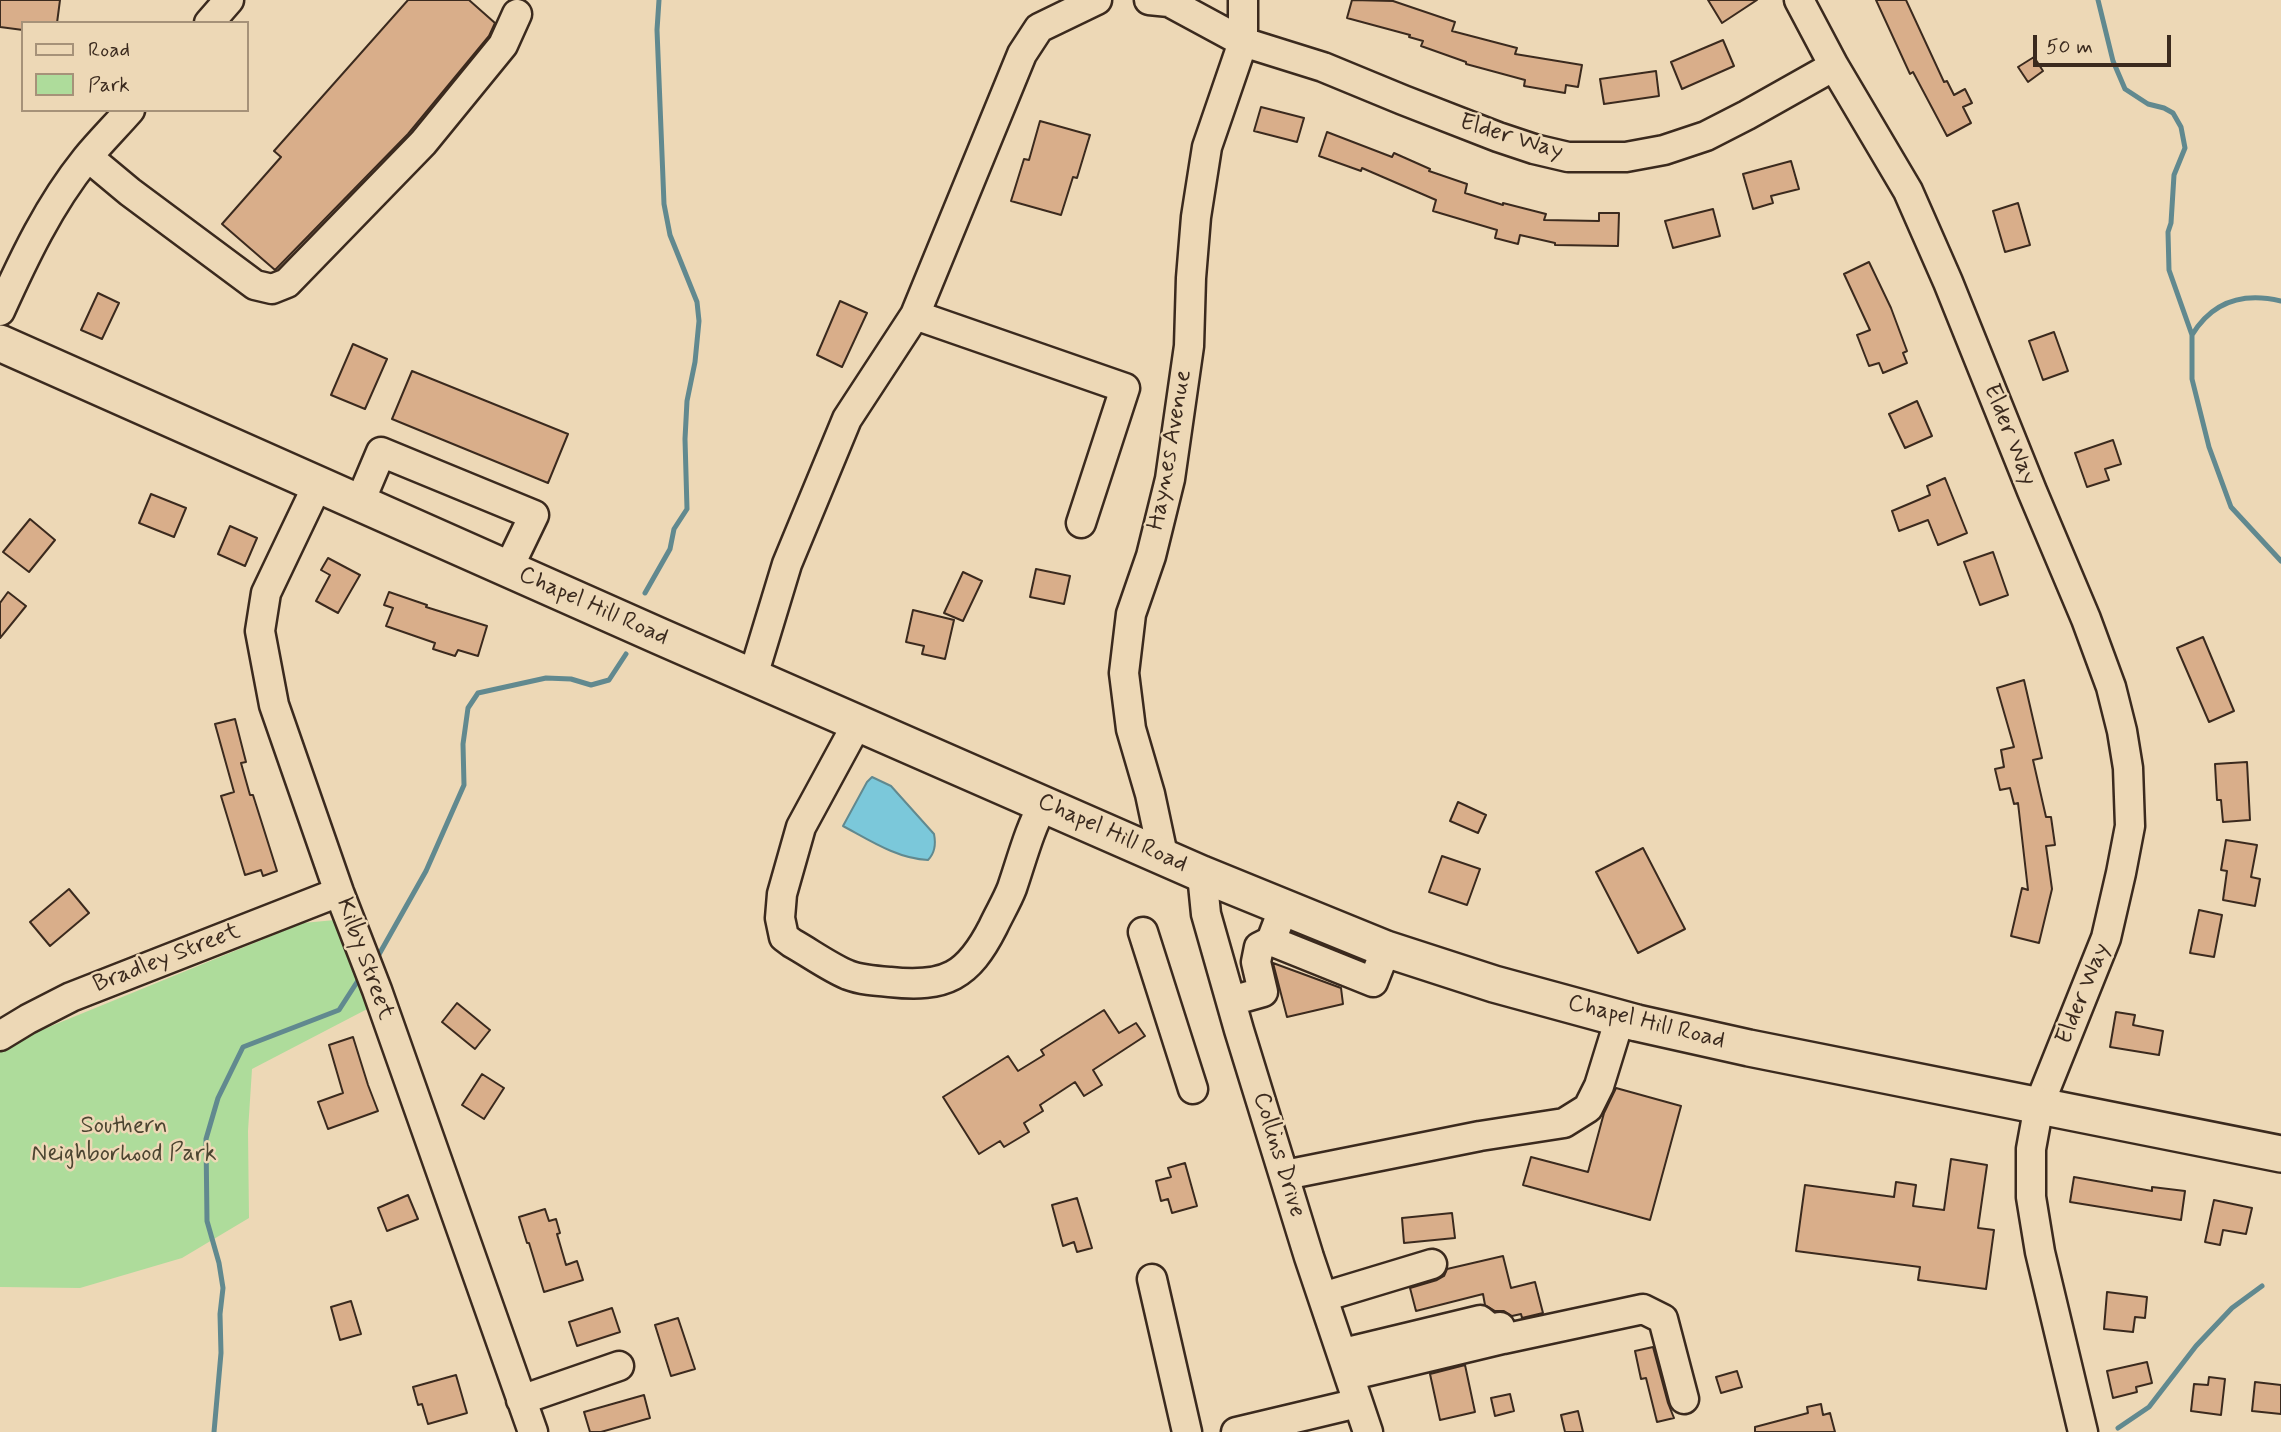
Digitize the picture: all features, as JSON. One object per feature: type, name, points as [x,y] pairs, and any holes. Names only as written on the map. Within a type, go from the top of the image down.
[{"type":"main road","name":"Chapel Hill Road","points":[[0,343],[317,486],[1202,874],[1386,948],[1494,984],[1620,1018],[1761,1051],[2281,1154]]},
{"type":"street","points":[[753,676],[787,564],[847,419],[915,315],[1022,54],[1039,29],[1097,0]]},
{"type":"street","name":"Elder Way","points":[[1149,0],[1169,2],[1243,42],[1324,67],[1498,137],[1568,157],[1626,157],[1664,150],[1706,136],[1834,66],[1908,191],[1948,282],[2086,619],[2111,687],[2122,731],[2128,768],[2130,826],[2121,873],[2106,938],[2039,1105],[2031,1149],[2031,1197],[2039,1252],[2083,1432]]},
{"type":"street","points":[[1242,0],[1243,42]]},
{"type":"street","points":[[1799,0],[1834,66]]},
{"type":"street","points":[[88,157],[130,192],[255,285],[272,289],[287,283],[423,143],[503,45],[517,14]]},
{"type":"street","name":"Haynes Avenue","points":[[1163,855],[1150,794],[1131,729],[1124,673],[1130,614],[1152,556],[1170,479],[1189,346],[1196,217],[1207,147],[1243,42]]},
{"type":"street","points":[[0,311],[19,266],[41,226],[88,157],[128,112]]},
{"type":"street","points":[[915,315],[1125,388],[1081,523]]},
{"type":"street","points":[[359,504],[381,452],[534,515],[508,569]]},
{"type":"street","name":"Kilby Street","points":[[317,486],[266,593],[260,631],[274,705],[533,1432]]},
{"type":"street","points":[[858,722],[801,827],[782,894],[780,918],[784,937],[847,974],[902,984],[932,982],[949,978],[974,960],[984,946],[1011,890],[1026,843],[1044,803]]},
{"type":"street","name":"Collins Drive","points":[[1202,874],[1206,914],[1231,1001],[1367,1432]]},
{"type":"street","name":"Bradley Street","points":[[0,1036],[71,997],[339,892]]},
{"type":"street","points":[[1231,1001],[1264,992],[1256,962],[1259,947],[1271,941],[1284,907]]},
{"type":"street","points":[[1143,932],[1193,1089]]},
{"type":"street","points":[[1271,941],[1373,982],[1386,948]]},
{"type":"street","points":[[1284,1175],[1480,1136],[1564,1123],[1588,1108],[1599,1086],[1620,1018]]},
{"type":"street","points":[[1323,1297],[1432,1264]]},
{"type":"street","points":[[1152,1279],[1187,1432]]},
{"type":"street","points":[[1346,1365],[1503,1339],[1643,1309],[1663,1319],[1684,1399]]},
{"type":"street","points":[[521,1400],[619,1366]]},
{"type":"street","points":[[1236,1432],[1358,1403]]},
{"type":"green space","name":"Southern Neighborhood Park","points":[[335,920],[373,1006],[252,1069],[248,1131],[249,1218],[182,1258],[80,1288],[0,1287],[0,1047],[303,923]]},
{"type":"water","points":[[872,777],[891,786],[934,834],[934,848],[928,860],[895,852],[843,826]]},
{"type":"building","points":[[0,0],[60,0],[57,21],[21,21],[21,30],[0,27]]},
{"type":"building","points":[[408,0],[469,0],[495,23],[489,36],[408,134],[275,270],[222,224],[281,157],[274,151]]},
{"type":"building","points":[[1352,0],[1393,1],[1455,22],[1452,31],[1517,48],[1515,54],[1582,65],[1578,87],[1566,85],[1565,93],[1524,86],[1525,80],[1466,64],[1421,46],[1423,41],[1409,37],[1410,35],[1347,18]]},
{"type":"building","points":[[1708,0],[1757,0],[1722,23]]},
{"type":"building","points":[[1876,0],[1906,0],[1944,82],[1947,81],[1954,95],[1965,89],[1972,103],[1963,107],[1971,123],[1947,136],[1913,72],[1910,74]]},
{"type":"building","points":[[1723,40],[1734,66],[1682,89],[1671,62]]},
{"type":"building","points":[[2034,57],[2043,71],[2028,82],[2018,67]]},
{"type":"building","points":[[1656,71],[1659,96],[1604,104],[1600,79]]},
{"type":"building","points":[[1261,107],[1304,118],[1297,142],[1254,131]]},
{"type":"building","points":[[1040,121],[1090,135],[1077,178],[1073,177],[1061,215],[1011,201],[1024,159],[1029,160]]},
{"type":"building","points":[[1327,132],[1392,157],[1394,153],[1430,169],[1429,171],[1467,184],[1465,193],[1546,214],[1544,220],[1599,221],[1599,213],[1619,213],[1618,246],[1555,245],[1520,235],[1518,244],[1495,238],[1497,230],[1433,211],[1436,200],[1362,168],[1361,171],[1319,156]]},
{"type":"building","points":[[1791,161],[1799,189],[1771,196],[1773,203],[1753,209],[1743,174]]},
{"type":"building","points":[[2018,203],[2030,245],[2005,252],[1993,211]]},
{"type":"building","points":[[1713,209],[1720,236],[1673,248],[1665,221]]},
{"type":"building","points":[[1869,262],[1891,308],[1907,351],[1903,353],[1907,363],[1883,373],[1879,363],[1869,366],[1857,335],[1870,330],[1844,274]]},
{"type":"building","points":[[98,293],[119,303],[102,339],[81,330]]},
{"type":"building","points":[[840,301],[867,313],[842,367],[817,355]]},
{"type":"building","points":[[2054,332],[2068,371],[2043,380],[2029,341]]},
{"type":"building","points":[[353,344],[387,359],[365,409],[331,395]]},
{"type":"building","points":[[412,371],[568,434],[548,483],[392,419]]},
{"type":"building","points":[[1917,401],[1932,436],[1905,448],[1889,414]]},
{"type":"building","points":[[2113,440],[2121,464],[2105,469],[2109,480],[2087,487],[2075,453]]},
{"type":"building","points":[[1945,478],[1967,533],[1938,545],[1928,520],[1899,531],[1892,511],[1930,495],[1927,486]]},
{"type":"building","points":[[151,494],[186,508],[174,537],[139,523]]},
{"type":"building","points":[[30,519],[55,540],[29,572],[3,552]]},
{"type":"building","points":[[230,526],[257,538],[245,566],[218,554]]},
{"type":"building","points":[[1993,552],[2008,595],[1980,605],[1964,562]]},
{"type":"building","points":[[328,558],[360,575],[338,613],[316,601],[330,575],[321,570]]},
{"type":"building","points":[[1036,569],[1070,576],[1064,604],[1030,597]]},
{"type":"building","points":[[963,572],[982,581],[963,621],[944,613]]},
{"type":"building","points":[[8,592],[26,606],[0,638],[0,603]]},
{"type":"building","points":[[389,592],[487,626],[478,656],[458,650],[455,656],[433,649],[435,643],[386,626],[393,608],[384,605]]},
{"type":"building","points":[[913,610],[954,620],[945,659],[922,654],[924,646],[906,642]]},
{"type":"building","points":[[2203,637],[2234,711],[2209,722],[2177,648]]},
{"type":"building","points":[[2024,680],[2042,758],[2033,760],[2046,817],[2051,817],[2055,845],[2046,846],[2052,889],[2039,943],[2011,936],[2022,888],[2028,890],[2018,803],[2014,804],[2010,788],[2000,790],[1995,769],[2004,767],[2001,750],[2014,747],[1997,688]]},
{"type":"building","points":[[235,719],[246,762],[241,763],[277,871],[263,876],[261,870],[245,875],[221,796],[234,792],[215,724]]},
{"type":"building","points":[[2247,762],[2250,820],[2223,822],[2221,800],[2217,800],[2215,764]]},
{"type":"building","points":[[1458,802],[1486,815],[1478,833],[1450,821]]},
{"type":"building","points":[[2226,840],[2257,845],[2251,877],[2260,879],[2255,906],[2223,900],[2227,871],[2221,870]]},
{"type":"building","points":[[1643,848],[1685,929],[1638,953],[1596,872]]},
{"type":"building","points":[[1442,856],[1480,869],[1467,905],[1429,892]]},
{"type":"building","points":[[69,889],[89,913],[50,946],[30,922]]},
{"type":"building","points":[[2199,910],[2222,915],[2214,957],[2190,953]]},
{"type":"building","points":[[1273,963],[1341,988],[1343,1004],[1287,1017]]},
{"type":"building","points":[[457,1003],[490,1030],[475,1049],[442,1022]]},
{"type":"building","points":[[1104,1010],[1119,1033],[1136,1023],[1145,1036],[1093,1070],[1102,1085],[1084,1096],[1075,1082],[1040,1105],[1043,1111],[1024,1123],[1029,1132],[1004,1147],[1000,1141],[979,1154],[943,1097],[1008,1056],[1018,1071],[1044,1055],[1041,1050]]},
{"type":"building","points":[[2116,1012],[2135,1015],[2133,1025],[2163,1031],[2159,1055],[2110,1047]]},
{"type":"building","points":[[353,1037],[378,1111],[328,1129],[318,1102],[343,1093],[329,1045]]},
{"type":"building","points":[[482,1074],[504,1088],[484,1119],[462,1105]]},
{"type":"building","points":[[1616,1088],[1681,1106],[1650,1220],[1523,1185],[1531,1157],[1588,1172],[1604,1113]]},
{"type":"building","points":[[1951,1159],[1987,1165],[1978,1228],[1994,1230],[1986,1289],[1918,1280],[1920,1267],[1796,1251],[1805,1185],[1894,1197],[1896,1182],[1916,1185],[1913,1206],[1944,1210]]},
{"type":"building","points":[[1185,1163],[1197,1206],[1172,1213],[1168,1199],[1161,1201],[1156,1181],[1171,1177],[1168,1168]]},
{"type":"building","points":[[2074,1177],[2152,1191],[2152,1187],[2185,1191],[2181,1220],[2070,1202]]},
{"type":"building","points":[[408,1195],[418,1219],[387,1231],[378,1208]]},
{"type":"building","points":[[1077,1198],[1092,1248],[1077,1252],[1074,1242],[1063,1246],[1052,1205]]},
{"type":"building","points":[[2214,1200],[2252,1208],[2246,1234],[2223,1230],[2220,1245],[2205,1242]]},
{"type":"building","points":[[545,1209],[549,1221],[556,1219],[560,1233],[557,1234],[566,1265],[577,1261],[583,1280],[544,1292],[519,1217]]},
{"type":"building","points":[[1452,1213],[1455,1238],[1404,1243],[1402,1218]]},
{"type":"building","points":[[1503,1256],[1511,1288],[1535,1282],[1543,1313],[1522,1318],[1521,1314],[1512,1316],[1504,1311],[1495,1311],[1485,1305],[1483,1294],[1416,1311],[1410,1288],[1437,1280],[1444,1276],[1447,1269]]},
{"type":"building","points":[[2107,1292],[2147,1297],[2145,1318],[2135,1317],[2133,1332],[2104,1329]]},
{"type":"building","points":[[351,1301],[361,1334],[340,1340],[331,1307]]},
{"type":"building","points":[[612,1308],[620,1332],[577,1346],[569,1322]]},
{"type":"building","points":[[678,1318],[695,1369],[671,1376],[655,1325]]},
{"type":"building","points":[[1653,1347],[1674,1418],[1657,1422],[1646,1378],[1641,1379],[1635,1351]]},
{"type":"building","points":[[2147,1362],[2152,1383],[2136,1387],[2137,1392],[2113,1398],[2107,1371]]},
{"type":"building","points":[[1465,1365],[1475,1412],[1440,1420],[1430,1374]]},
{"type":"building","points":[[1737,1371],[1742,1387],[1721,1393],[1716,1377]]},
{"type":"building","points":[[456,1375],[467,1413],[428,1424],[422,1404],[418,1405],[413,1387]]},
{"type":"building","points":[[2209,1377],[2225,1379],[2221,1415],[2191,1411],[2194,1384],[2208,1385]]},
{"type":"building","points":[[2255,1382],[2281,1385],[2281,1414],[2252,1411]]},
{"type":"building","points":[[1510,1394],[1514,1411],[1495,1416],[1491,1398]]},
{"type":"building","points":[[644,1395],[650,1418],[601,1432],[590,1432],[584,1412]]},
{"type":"building","points":[[1821,1404],[1823,1415],[1830,1413],[1835,1432],[1755,1432],[1755,1427],[1808,1413],[1807,1407]]},
{"type":"building","points":[[1578,1411],[1583,1432],[1565,1432],[1561,1415]]},
{"type":"waterway","points":[[645,593],[670,549],[674,529],[687,509],[687,401],[695,362],[699,321],[697,302],[670,235],[664,204],[657,30],[659,0]]},
{"type":"waterway","points":[[2098,0],[2113,61],[2125,89],[2148,104],[2173,113],[2181,127],[2185,148],[2174,175],[2168,232],[2169,270],[2192,335],[2192,379],[2209,447],[2231,507],[2281,561]]},
{"type":"waterway","points":[[2192,335],[2209,314],[2230,302],[2254,298],[2281,301]]},
{"type":"waterway","points":[[377,958],[426,871],[464,785],[463,744],[468,708],[478,693],[546,678],[571,679],[591,685],[609,680],[626,654]]},
{"type":"waterway","points":[[214,1432],[223,1288],[207,1221],[206,1139],[218,1098],[243,1047],[339,1010],[359,979]]},
{"type":"waterway","points":[[2118,1428],[2149,1407],[2196,1346],[2232,1308],[2262,1286]]}]
